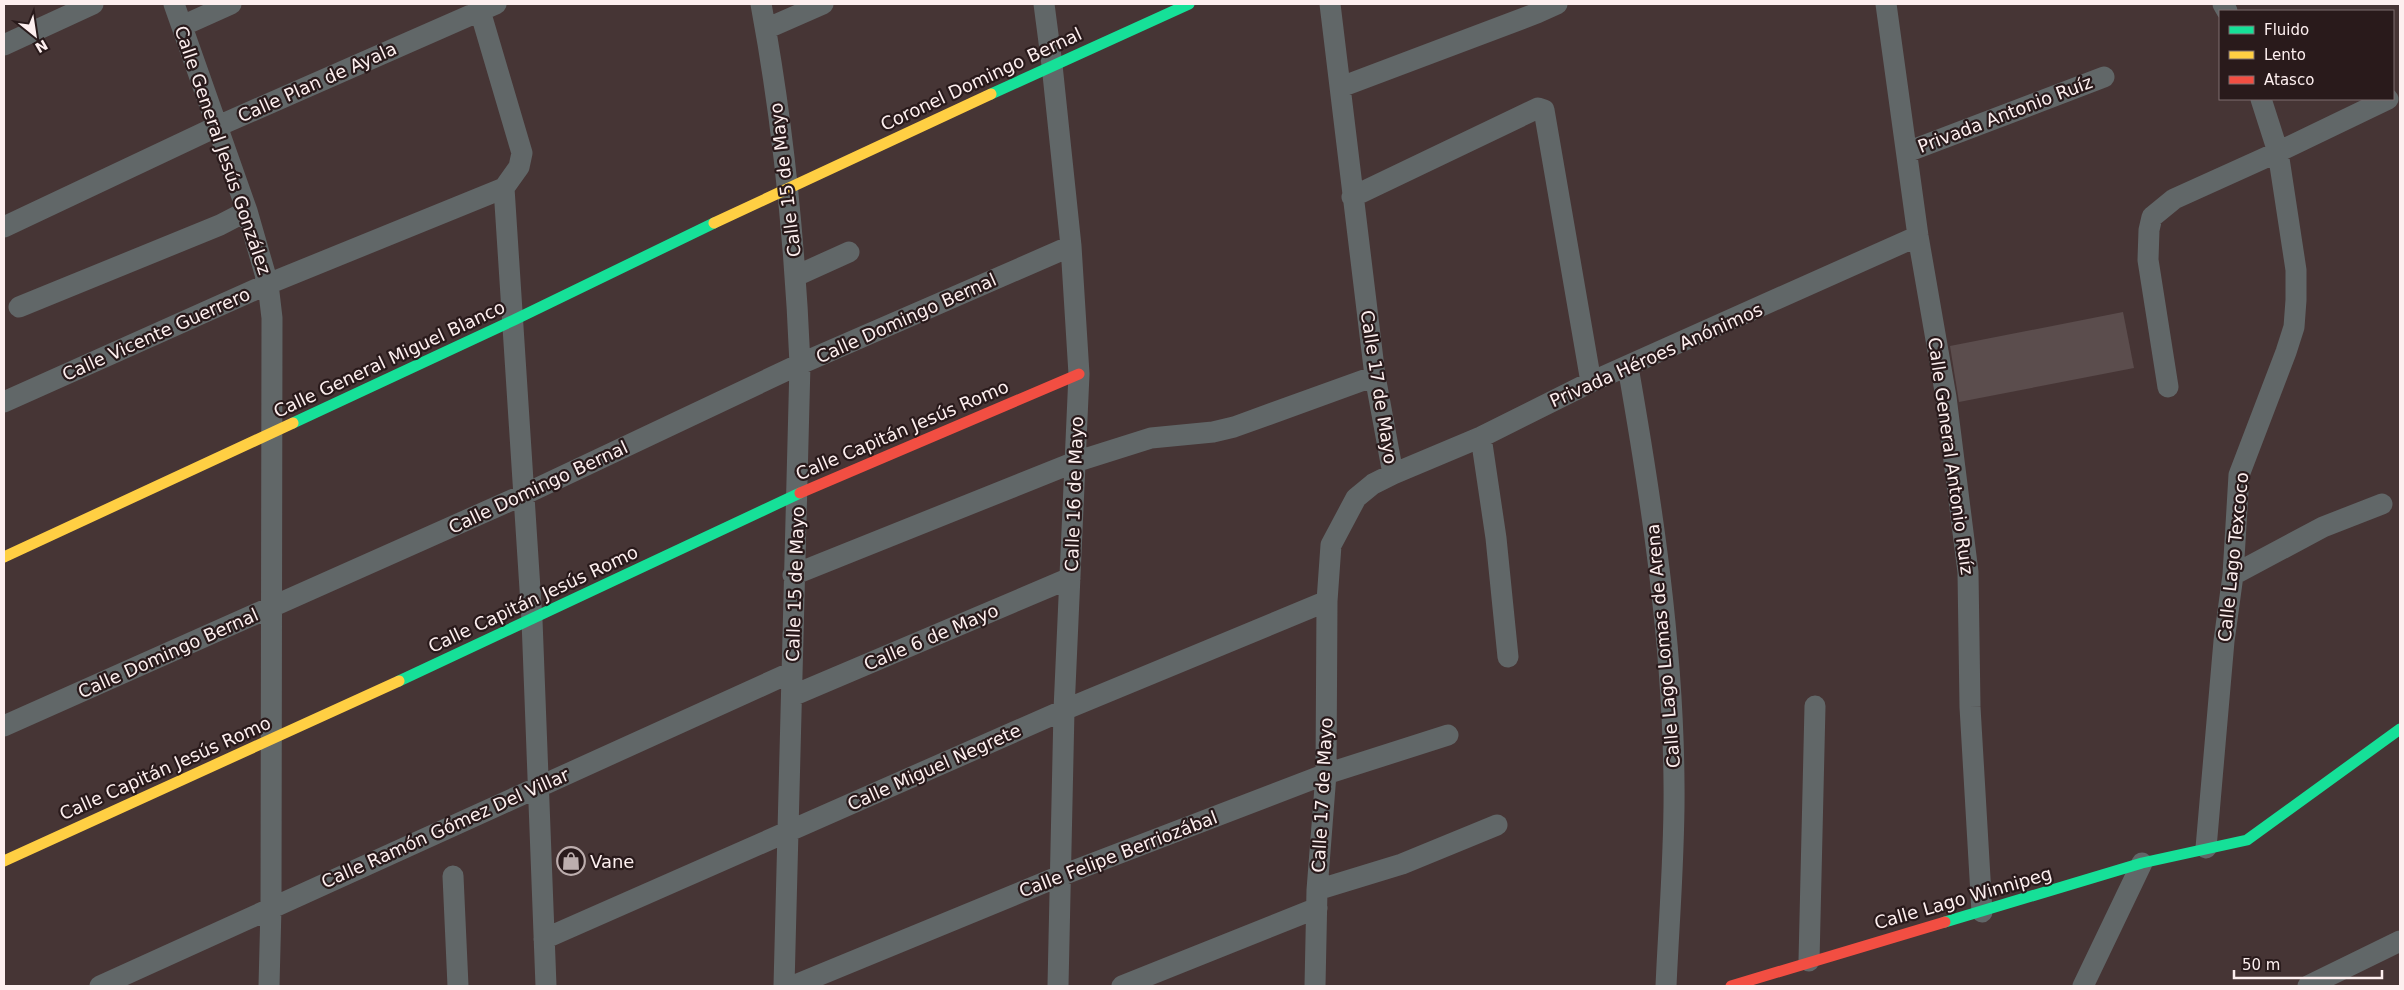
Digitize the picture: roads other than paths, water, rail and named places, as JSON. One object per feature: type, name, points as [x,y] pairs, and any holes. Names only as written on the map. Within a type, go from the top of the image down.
[{"type":"street","points":[[4,45],[94,4]]},
{"type":"street","name":"Calle General Jesús González","points":[[174,4],[247,211],[268,284],[272,318],[271,907],[269,986]]},
{"type":"street","points":[[182,26],[231,4]]},
{"type":"street","name":"Calle 15 de Mayo","points":[[761,4],[787,187],[796,276],[800,364],[798,494],[793,576],[792,696],[784,986]]},
{"type":"street","points":[[766,29],[823,4]]},
{"type":"street","name":"Calle 16 de Mayo","points":[[1044,4],[1071,246],[1079,374],[1064,710],[1058,986]]},
{"type":"street","name":"Coronel Domingo Bernal","points":[[787,187],[1052,65],[1190,4]]},
{"type":"street","name":"Calle 17 de Mayo","points":[[1315,986],[1317,899],[1326,774],[1327,601],[1332,545],[1345,516],[1356,498],[1373,484],[1393,474],[1375,376],[1330,4]]},
{"type":"street","points":[[1341,87],[1557,4]]},
{"type":"street","name":"Calle General Antonio Ruíz","points":[[1886,4],[1918,236],[1946,397],[1968,572],[1970,707],[1982,912]]},
{"type":"street","points":[[485,6],[522,153],[517,171],[504,188],[532,620],[546,986]]},
{"type":"street","name":"Calle Plan de Ayala","points":[[4,227],[218,126],[485,6]]},
{"type":"street","name":"Privada Antonio Ruíz","points":[[1907,152],[2104,77]]},
{"type":"street","name":"Calle Lago Texcoco","points":[[2206,848],[2222,659],[2233,575],[2240,475],[2294,327],[2296,270],[2278,152],[2261,100]]},
{"type":"street","points":[[2168,387],[2148,260],[2148,230],[2152,217],[2174,199],[2386,100]]},
{"type":"street","points":[[1352,197],[1538,108],[1542,108],[1547,113],[1592,382]]},
{"type":"street","name":"Calle General Miguel Blanco","points":[[4,557],[514,320],[787,187]]},
{"type":"street","name":"Calle Vicente Guerrero","points":[[4,402],[268,284],[504,188]]},
{"type":"street","points":[[20,307],[220,225],[247,211]]},
{"type":"street","name":"Privada Héroes Anónimos","points":[[1393,474],[1481,437],[1592,382],[1918,236]]},
{"type":"street","name":"Calle Domingo Bernal","points":[[4,726],[523,495],[800,364],[1071,246]]},
{"type":"street","points":[[796,276],[850,252]]},
{"type":"street","name":"Calle Lago Lomas de Arena","points":[[1628,367],[1650,503],[1670,682],[1674,783],[1666,986]]},
{"type":"street","name":"Calle Capitán Jesús Romo","points":[[4,860],[532,620],[798,494],[1079,374]]},
{"type":"street","points":[[793,576],[1075,462],[1151,438],[1197,434],[1234,427],[1375,376]]},
{"type":"street","points":[[1481,437],[1496,538],[1508,657]]},
{"type":"street","points":[[2233,575],[2323,527],[2382,504]]},
{"type":"street","name":"Calle 6 de Mayo","points":[[792,696],[1070,578]]},
{"type":"street","name":"Calle Miguel Negrete","points":[[544,939],[1064,710],[1327,601]]},
{"type":"street","name":"Calle Ramón Gómez Del Villar","points":[[100,986],[792,672]]},
{"type":"street","points":[[1808,962],[1815,706]]},
{"type":"street","name":"Calle Lago Winnipeg","points":[[1731,986],[2142,863],[2206,848],[2239,843],[2262,831],[2400,728]]},
{"type":"street","name":"Calle Felipe Berriozábal","points":[[792,986],[1060,876],[1326,774],[1448,735]]},
{"type":"street","points":[[1122,986],[1317,899],[1497,825]]},
{"type":"street","points":[[2083,986],[2142,863]]},
{"type":"street","points":[[453,876],[458,986]]},
{"type":"street","points":[[2308,986],[2400,941]]},
{"type":"place","name":"Vane","points":[[571,861]]}]
